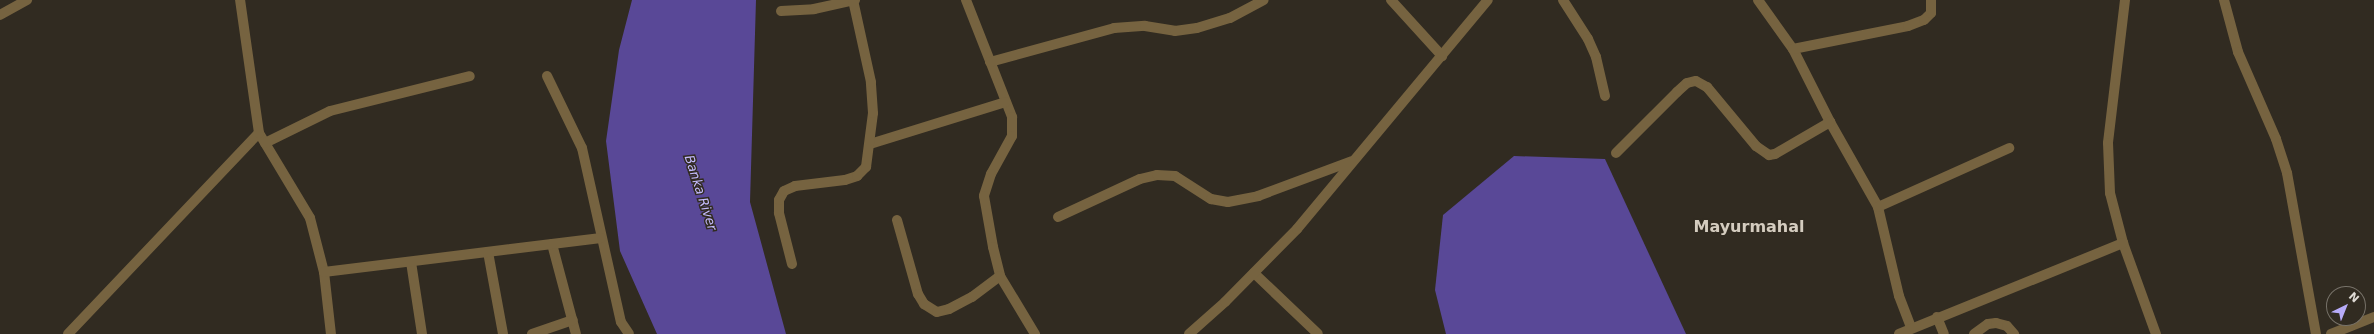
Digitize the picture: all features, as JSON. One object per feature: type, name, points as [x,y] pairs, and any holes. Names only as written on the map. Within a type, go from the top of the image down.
[{"type":"street","points":[[0,15],[27,0]]},
{"type":"street","points":[[240,0],[259,133],[310,218],[324,272],[331,334]]},
{"type":"street","points":[[781,11],[814,8],[854,0],[871,82],[873,113],[866,167],[857,176],[844,180],[795,186],[784,191],[779,200],[779,213],[792,264]]},
{"type":"street","points":[[966,0],[1012,117],[1012,136],[991,174],[984,196],[1000,276],[1035,334]]},
{"type":"street","points":[[990,62],[1114,28],[1145,26],[1175,31],[1198,28],[1230,18],[1264,0]]},
{"type":"street","points":[[1391,0],[1442,56]]},
{"type":"street","points":[[1189,334],[1254,273],[1297,229],[1488,0]]},
{"type":"street","points":[[1563,0],[1588,39],[1596,57],[1604,96]]},
{"type":"street","points":[[1758,0],[1793,49],[1830,122],[1878,207],[1899,296],[1911,328]]},
{"type":"street","points":[[1793,49],[1908,26],[1924,20],[1931,13],[1931,0]]},
{"type":"street","points":[[2125,0],[2108,143],[2110,193],[2123,243],[2156,334]]},
{"type":"street","points":[[2224,0],[2245,73],[2276,139],[2287,173],[2316,334]]},
{"type":"street","points":[[265,143],[330,111],[470,76]]},
{"type":"street","points":[[547,76],[582,148],[621,322],[629,334]]},
{"type":"street","points":[[1616,153],[1677,92],[1687,84],[1696,82],[1707,87],[1756,146],[1769,155],[1776,154],[1830,122]]},
{"type":"street","points":[[870,144],[1006,102]]},
{"type":"street","points":[[68,334],[259,133]]},
{"type":"street","points":[[1878,207],[2009,148]]},
{"type":"street","points":[[1058,217],[1140,179],[1156,175],[1175,176],[1211,199],[1228,202],[1258,196],[1354,160]]},
{"type":"street","points":[[897,220],[918,294],[924,304],[936,312],[949,309],[972,297],[1000,276]]},
{"type":"street","points":[[324,272],[601,238]]},
{"type":"street","points":[[1899,334],[1937,317],[2123,243]]},
{"type":"street","points":[[552,244],[576,334]]},
{"type":"street","points":[[488,252],[503,334]]},
{"type":"street","points":[[411,262],[422,334]]},
{"type":"street","points":[[1254,273],[1318,334]]},
{"type":"street","points":[[1937,317],[1944,334]]},
{"type":"street","points":[[2331,334],[2374,317]]},
{"type":"street","points":[[532,334],[573,320]]},
{"type":"street","points":[[1974,334],[1988,324],[1996,323],[2007,326],[2014,334]]},
{"type":"water","name":"Banka River","points":[[632,0],[756,0],[750,202],[786,334],[657,334],[620,251],[606,141],[619,50]]},
{"type":"water","points":[[1514,156],[1605,159],[1686,334],[1446,334],[1435,290],[1443,215]]},
{"type":"district","name":"Mayurmahal","points":[[1749,227]]}]
